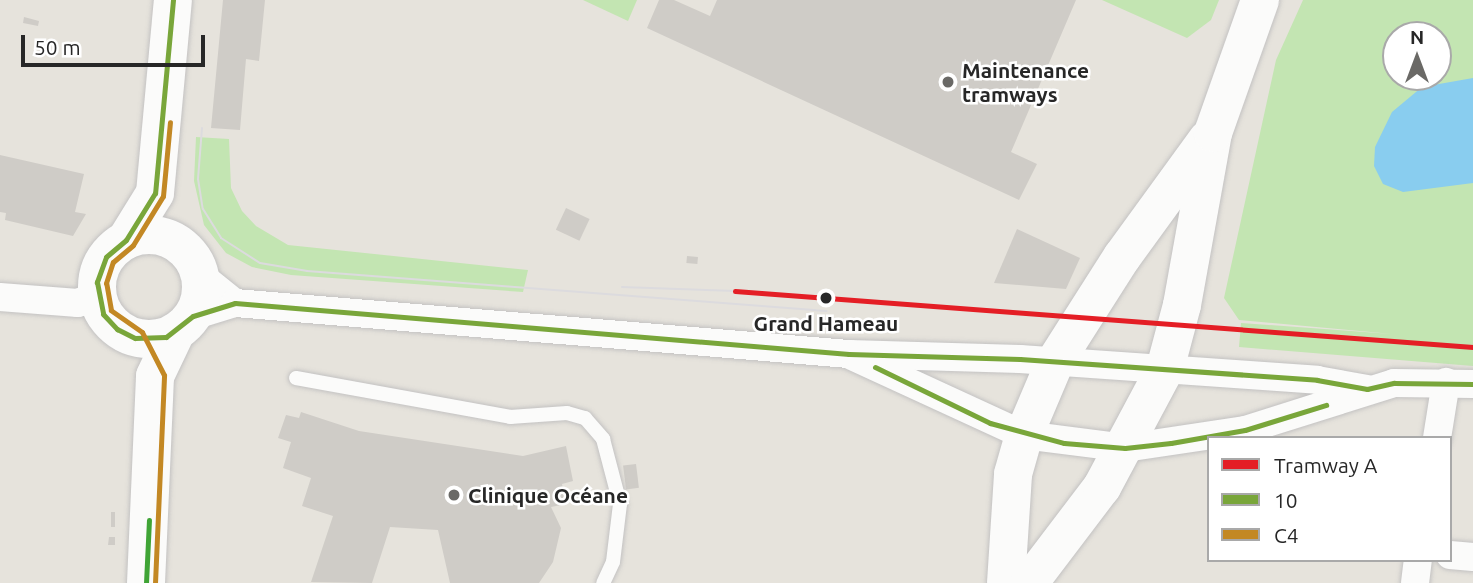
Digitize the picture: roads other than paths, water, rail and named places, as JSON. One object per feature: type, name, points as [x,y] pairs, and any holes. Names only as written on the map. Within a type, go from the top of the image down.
[{"type":"main road","points":[[146,583],[155,376],[199,303],[190,261],[165,223],[155,193],[173,0]]},
{"type":"main road","points":[[1029,583],[1102,487],[1165,369],[1182,305],[1213,133],[1260,0]]},
{"type":"main road","points":[[1006,583],[1013,474],[1024,435],[1055,362],[1122,257],[1213,133]]},
{"type":"main road","points":[[155,193],[126,240],[106,257],[96,282],[97,295],[110,321],[135,338],[155,376]]},
{"type":"main road","points":[[126,240],[155,235],[190,261]]},
{"type":"main road","points":[[135,338],[156,339],[184,324]]},
{"type":"street","points":[[190,261],[235,303]]},
{"type":"street","points":[[0,297],[78,303],[97,295]]},
{"type":"street","points":[[184,324],[235,303],[849,354],[1055,362],[1317,380],[1367,389]]},
{"type":"street","points":[[849,354],[1024,435],[1125,448],[1245,430],[1367,389],[1394,383],[1459,383],[1438,436]]},
{"type":"street","points":[[1452,555],[1473,557]]},
{"type":"street","points":[[1415,583],[1418,562]]},
{"type":"lane","points":[[296,378],[510,417],[568,412],[584,418],[603,439],[620,504],[613,562],[603,583]]},
{"type":"water","points":[[1473,78],[1473,183],[1403,192],[1383,184],[1374,166],[1375,147],[1392,112],[1417,91],[1452,91],[1452,82]]},
{"type":"tram line","points":[[202,128],[198,179],[203,209],[221,238],[260,263],[307,271],[826,311]]},
{"type":"tram line","points":[[622,287],[735,291]]},
{"type":"tram line","name":"A","points":[[735,291],[1473,347]]},
{"type":"place","name":"Maintenance tramways","points":[[948,82]]},
{"type":"place","name":"Grand Hameau","points":[[826,298]]},
{"type":"place","name":"Clinique Océane","points":[[454,495]]}]
